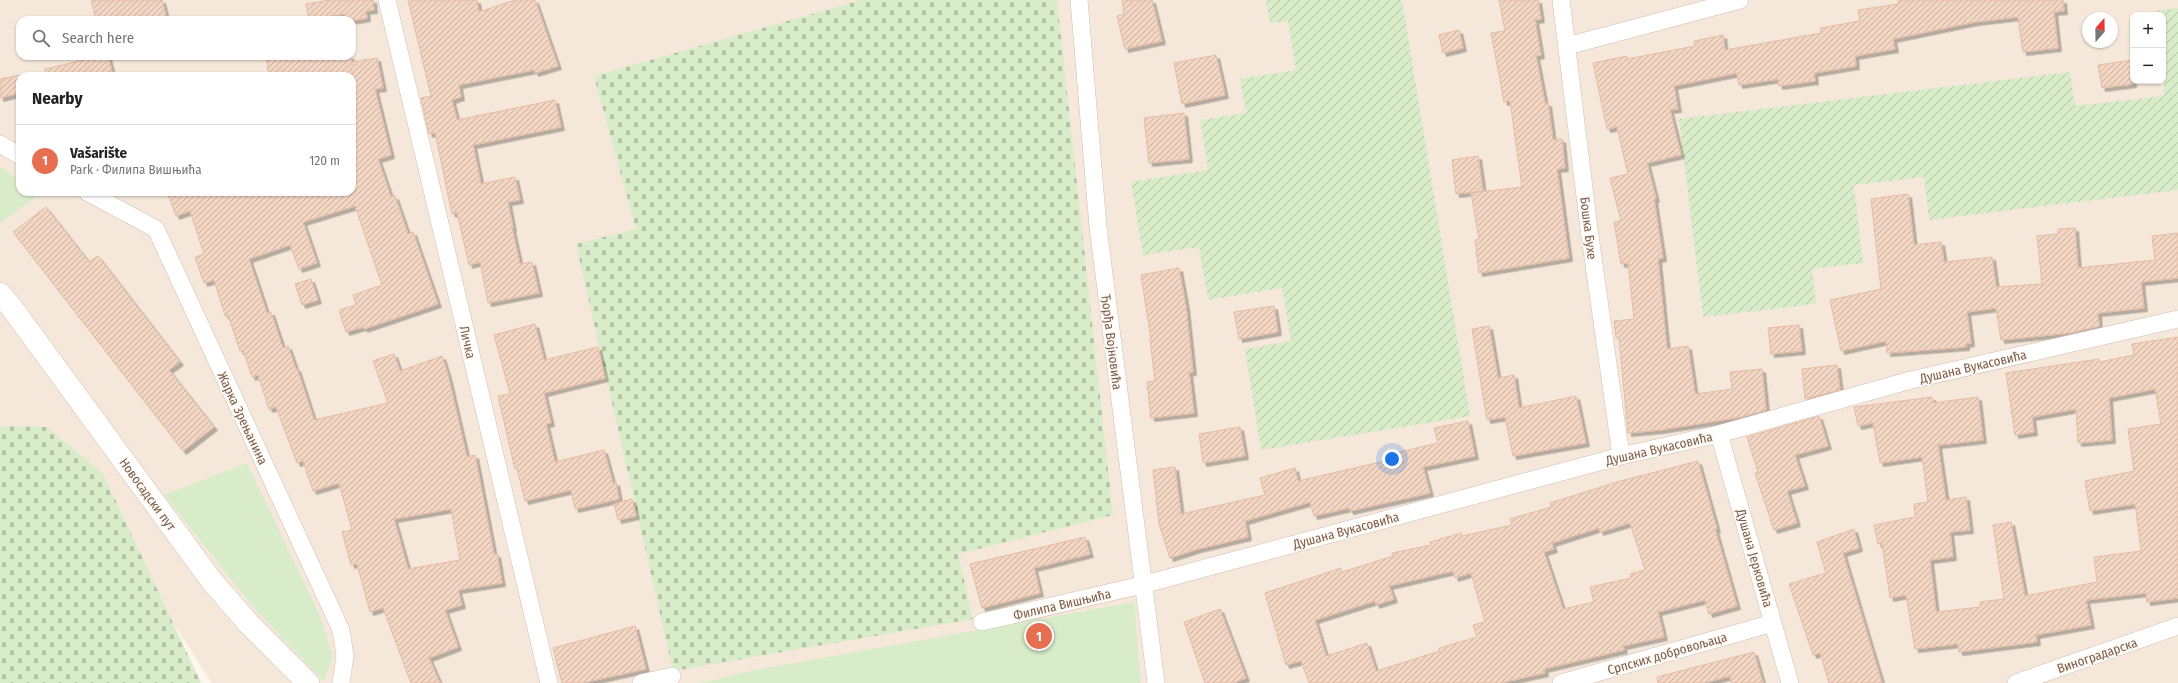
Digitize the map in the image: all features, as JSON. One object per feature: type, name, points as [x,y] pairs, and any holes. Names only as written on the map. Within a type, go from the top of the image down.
[{"type":"main road","name":"Новосадски пут","points":[[0,294],[211,580],[249,624],[308,683]]},
{"type":"street","name":"Личка","points":[[387,0],[549,683]]},
{"type":"street","name":"Ђорђа Војновића","points":[[1079,0],[1098,227],[1142,585],[1156,683]]},
{"type":"street","name":"Бошка Бухе","points":[[1561,0],[1589,230],[1621,456]]},
{"type":"street","points":[[1567,46],[1740,0]]},
{"type":"street","points":[[0,144],[16,154]]},
{"type":"street","name":"Жарка Зрењанина","points":[[94,196],[156,229],[341,630],[345,656],[341,683]]},
{"type":"street","name":"Душана Вукасовића","points":[[1142,585],[1621,456],[1719,434],[1911,380],[2178,319]]},
{"type":"street","name":"Душана Јерковића","points":[[1719,434],[1790,683]]},
{"type":"street","name":"Филипа Вишњића","points":[[982,622],[1142,585]]},
{"type":"street","name":"Српских добровољаца","points":[[1561,683],[1773,623]]},
{"type":"street","name":"Виноградарска","points":[[2016,683],[2178,626]]},
{"type":"street","points":[[641,683],[672,676]]},
{"type":"shaded area","points":[[0,0],[2178,0],[2178,683],[212,683],[47,427],[0,426]]},
{"type":"green space","points":[[862,0],[1057,0],[1113,515],[958,554],[973,619],[673,671],[576,244],[636,229],[594,76]]},
{"type":"green space","points":[[1266,0],[1402,0],[1470,416],[1261,450],[1245,349],[1291,341],[1282,288],[1208,300],[1199,247],[1143,255],[1131,182],[1208,170],[1200,120],[1246,113],[1240,79],[1296,70],[1288,21],[1270,23]]},
{"type":"green space","points":[[2178,8],[2178,190],[1929,220],[1924,177],[1854,185],[1863,263],[1812,269],[1816,304],[1703,317],[1679,119],[2070,72],[2075,106],[2164,96],[2164,84],[2166,84],[2166,12],[2154,11]]},
{"type":"green space","points":[[0,167],[16,178],[16,196],[37,196],[0,223]]},
{"type":"green space","points":[[0,426],[47,427],[103,474],[201,683],[0,683]]},
{"type":"green space","points":[[247,463],[320,616],[333,657],[324,681],[254,608],[164,495]]},
{"type":"green space","points":[[1134,602],[1141,683],[701,683],[750,671]]},
{"type":"building","points":[[91,0],[162,0],[166,16],[95,16]]},
{"type":"building","points":[[330,0],[373,0],[374,10],[366,11],[367,18],[356,20],[356,16],[345,16],[345,14],[333,16],[308,16],[306,4]]},
{"type":"building","points":[[408,0],[477,0],[479,12],[515,0],[535,0],[558,66],[535,73],[534,70],[459,85],[461,97],[452,100],[457,120],[555,100],[561,127],[473,145],[481,184],[515,177],[520,200],[508,202],[512,228],[520,264],[532,262],[539,293],[488,303],[480,262],[469,265],[457,212],[452,214],[435,133],[429,134],[421,98],[431,96]]},
{"type":"building","points":[[1122,0],[1152,0],[1162,41],[1125,49],[1117,16],[1124,14]]},
{"type":"building","points":[[1499,0],[1538,0],[1541,19],[1535,20],[1541,55],[1536,56],[1545,103],[1548,103],[1553,140],[1562,139],[1565,168],[1557,169],[1569,258],[1479,273],[1475,240],[1479,239],[1471,193],[1522,187],[1510,101],[1504,102],[1491,33],[1505,31]]},
{"type":"building","points":[[1898,0],[2063,0],[2064,11],[2054,12],[2058,48],[2023,52],[2018,17],[1975,22],[1893,39],[1895,49],[1855,56],[1856,66],[1814,73],[1815,81],[1779,86],[1778,79],[1739,85],[1737,73],[1674,86],[1678,109],[1670,110],[1681,155],[1647,163],[1656,199],[1654,199],[1663,258],[1658,259],[1667,349],[1688,346],[1695,394],[1732,389],[1730,372],[1762,369],[1766,410],[1741,417],[1660,430],[1628,433],[1619,338],[1616,338],[1614,321],[1634,319],[1628,263],[1621,264],[1614,222],[1621,221],[1610,178],[1628,174],[1617,127],[1607,129],[1593,63],[1627,56],[1627,59],[1695,46],[1694,41],[1723,35],[1725,50],[1821,33],[1820,28],[1860,21],[1858,10],[1898,4]]},
{"type":"building","points":[[1459,30],[1463,48],[1443,53],[1439,35]]},
{"type":"building","points":[[1216,55],[1225,95],[1182,104],[1174,63]]},
{"type":"building","points":[[377,58],[383,88],[375,89],[391,155],[378,159],[391,197],[395,196],[408,234],[413,232],[438,304],[364,329],[363,327],[346,332],[339,310],[356,305],[353,295],[382,285],[355,206],[303,222],[317,263],[299,269],[290,245],[249,259],[267,313],[271,312],[283,348],[288,346],[296,369],[297,368],[314,420],[388,403],[373,361],[394,354],[400,371],[442,356],[448,375],[467,457],[475,455],[494,554],[497,554],[502,583],[458,590],[462,605],[445,610],[458,647],[429,658],[440,683],[411,683],[383,608],[370,612],[357,564],[351,565],[342,532],[352,530],[339,483],[313,491],[303,461],[297,463],[276,407],[269,409],[258,375],[252,377],[243,350],[240,351],[228,315],[225,316],[214,280],[204,283],[195,257],[204,254],[190,211],[176,216],[168,196],[356,196],[356,72],[268,72],[267,60],[351,60],[352,65],[352,62]],"holes":[[[451,509],[460,560],[408,569],[394,519]]]},
{"type":"building","points":[[84,60],[109,60],[112,72],[45,72],[45,69]]},
{"type":"building","points":[[2130,60],[2130,84],[2133,84],[2102,88],[2098,65]]},
{"type":"building","points":[[16,76],[16,94],[0,98],[0,79]]},
{"type":"building","points":[[1184,113],[1189,159],[1149,163],[1144,118]]},
{"type":"building","points":[[1478,156],[1483,191],[1456,194],[1452,160]]},
{"type":"building","points":[[1908,194],[1914,245],[1941,242],[1944,262],[1992,257],[1996,287],[2042,284],[2037,236],[2058,234],[2058,229],[2075,228],[2078,268],[2155,260],[2152,236],[2178,233],[2178,278],[2141,282],[2144,308],[2098,313],[2099,326],[2070,333],[2001,340],[1996,308],[1967,312],[1971,343],[1966,344],[1966,347],[1887,353],[1886,341],[1841,351],[1830,300],[1881,289],[1871,199]]},
{"type":"building","points":[[46,207],[89,262],[98,256],[180,362],[169,370],[214,427],[183,451],[13,232]]},
{"type":"building","points":[[1179,268],[1186,306],[1193,372],[1189,372],[1194,413],[1151,418],[1147,382],[1155,381],[1151,339],[1141,275]]},
{"type":"building","points":[[311,279],[318,300],[302,305],[295,284]]},
{"type":"building","points":[[1274,306],[1278,332],[1239,339],[1234,312]]},
{"type":"building","points":[[535,324],[544,360],[598,347],[605,378],[544,393],[551,423],[546,424],[555,462],[604,450],[613,483],[616,482],[619,499],[575,509],[571,490],[525,501],[517,468],[515,469],[498,396],[510,394],[494,335]]},
{"type":"building","points":[[1799,325],[1802,351],[1771,354],[1768,328]]},
{"type":"building","points":[[1489,326],[1498,378],[1514,375],[1519,408],[1576,396],[1586,443],[1513,456],[1505,417],[1487,420],[1472,329]]},
{"type":"building","points":[[2178,337],[2178,598],[2147,602],[2146,593],[2086,600],[2091,625],[2036,635],[2037,642],[1959,652],[1958,644],[1915,649],[1906,595],[1890,598],[1882,543],[1878,544],[1874,525],[1915,517],[1914,504],[1928,502],[1922,457],[1880,463],[1873,423],[1858,426],[1854,407],[1932,397],[1933,403],[1978,397],[1983,440],[1938,445],[1946,500],[1966,497],[1970,530],[1950,532],[1953,557],[1930,560],[1936,612],[1980,607],[1980,602],[2004,599],[1993,525],[2011,522],[2025,596],[2097,582],[2094,557],[2141,551],[2135,504],[2090,511],[2085,481],[2134,471],[2128,429],[2161,424],[2155,389],[2109,398],[2112,440],[2078,443],[2076,409],[2032,417],[2034,432],[2015,435],[2006,373],[2099,359],[2099,362],[2134,355],[2132,344]]},
{"type":"building","points":[[1837,365],[1840,390],[1805,399],[1802,369]]},
{"type":"building","points":[[1819,416],[1828,446],[1795,455],[1805,486],[1787,491],[1797,523],[1774,530],[1755,473],[1758,472],[1747,437]]},
{"type":"building","points":[[1468,421],[1475,456],[1423,467],[1430,493],[1350,511],[1349,508],[1314,516],[1310,502],[1245,521],[1248,537],[1198,549],[1170,558],[1159,524],[1153,470],[1175,467],[1181,514],[1265,495],[1260,478],[1295,468],[1298,481],[1389,460],[1387,455],[1438,443],[1434,428]]},
{"type":"building","points":[[1240,427],[1245,456],[1203,463],[1199,434]]},
{"type":"building","points":[[1698,461],[1717,529],[1715,529],[1737,606],[1709,614],[1705,600],[1658,612],[1664,637],[1623,646],[1624,650],[1544,669],[1545,673],[1500,683],[1309,683],[1301,661],[1286,665],[1265,593],[1341,568],[1342,572],[1393,556],[1392,553],[1431,545],[1430,542],[1461,533],[1462,536],[1512,525],[1510,519],[1551,507],[1550,503],[1617,482]],"holes":[[[1630,523],[1645,570],[1630,574],[1631,578],[1590,587],[1594,602],[1563,609],[1544,552],[1554,549],[1552,543],[1599,528],[1600,532]],[[1453,571],[1455,578],[1471,573],[1485,622],[1473,625],[1477,637],[1439,648],[1440,651],[1376,671],[1367,643],[1326,656],[1315,620],[1375,601],[1376,605],[1394,599],[1389,586]]]},
{"type":"building","points":[[632,499],[636,516],[618,520],[614,504]]},
{"type":"building","points":[[1854,529],[1859,548],[1843,553],[1882,683],[1829,683],[1820,653],[1813,655],[1789,584],[1826,573],[1817,542]]},
{"type":"building","points":[[1085,537],[1090,554],[1034,568],[1040,593],[982,608],[970,564]]},
{"type":"building","points":[[1220,609],[1246,678],[1233,683],[1205,683],[1184,622]]},
{"type":"building","points":[[635,626],[646,669],[582,683],[562,683],[553,648]]},
{"type":"building","points":[[1754,652],[1763,683],[1731,683],[1730,676],[1704,683],[1658,683],[1657,677]]},
{"type":"place","name":"Vašarište","points":[[1039,636]]}]
